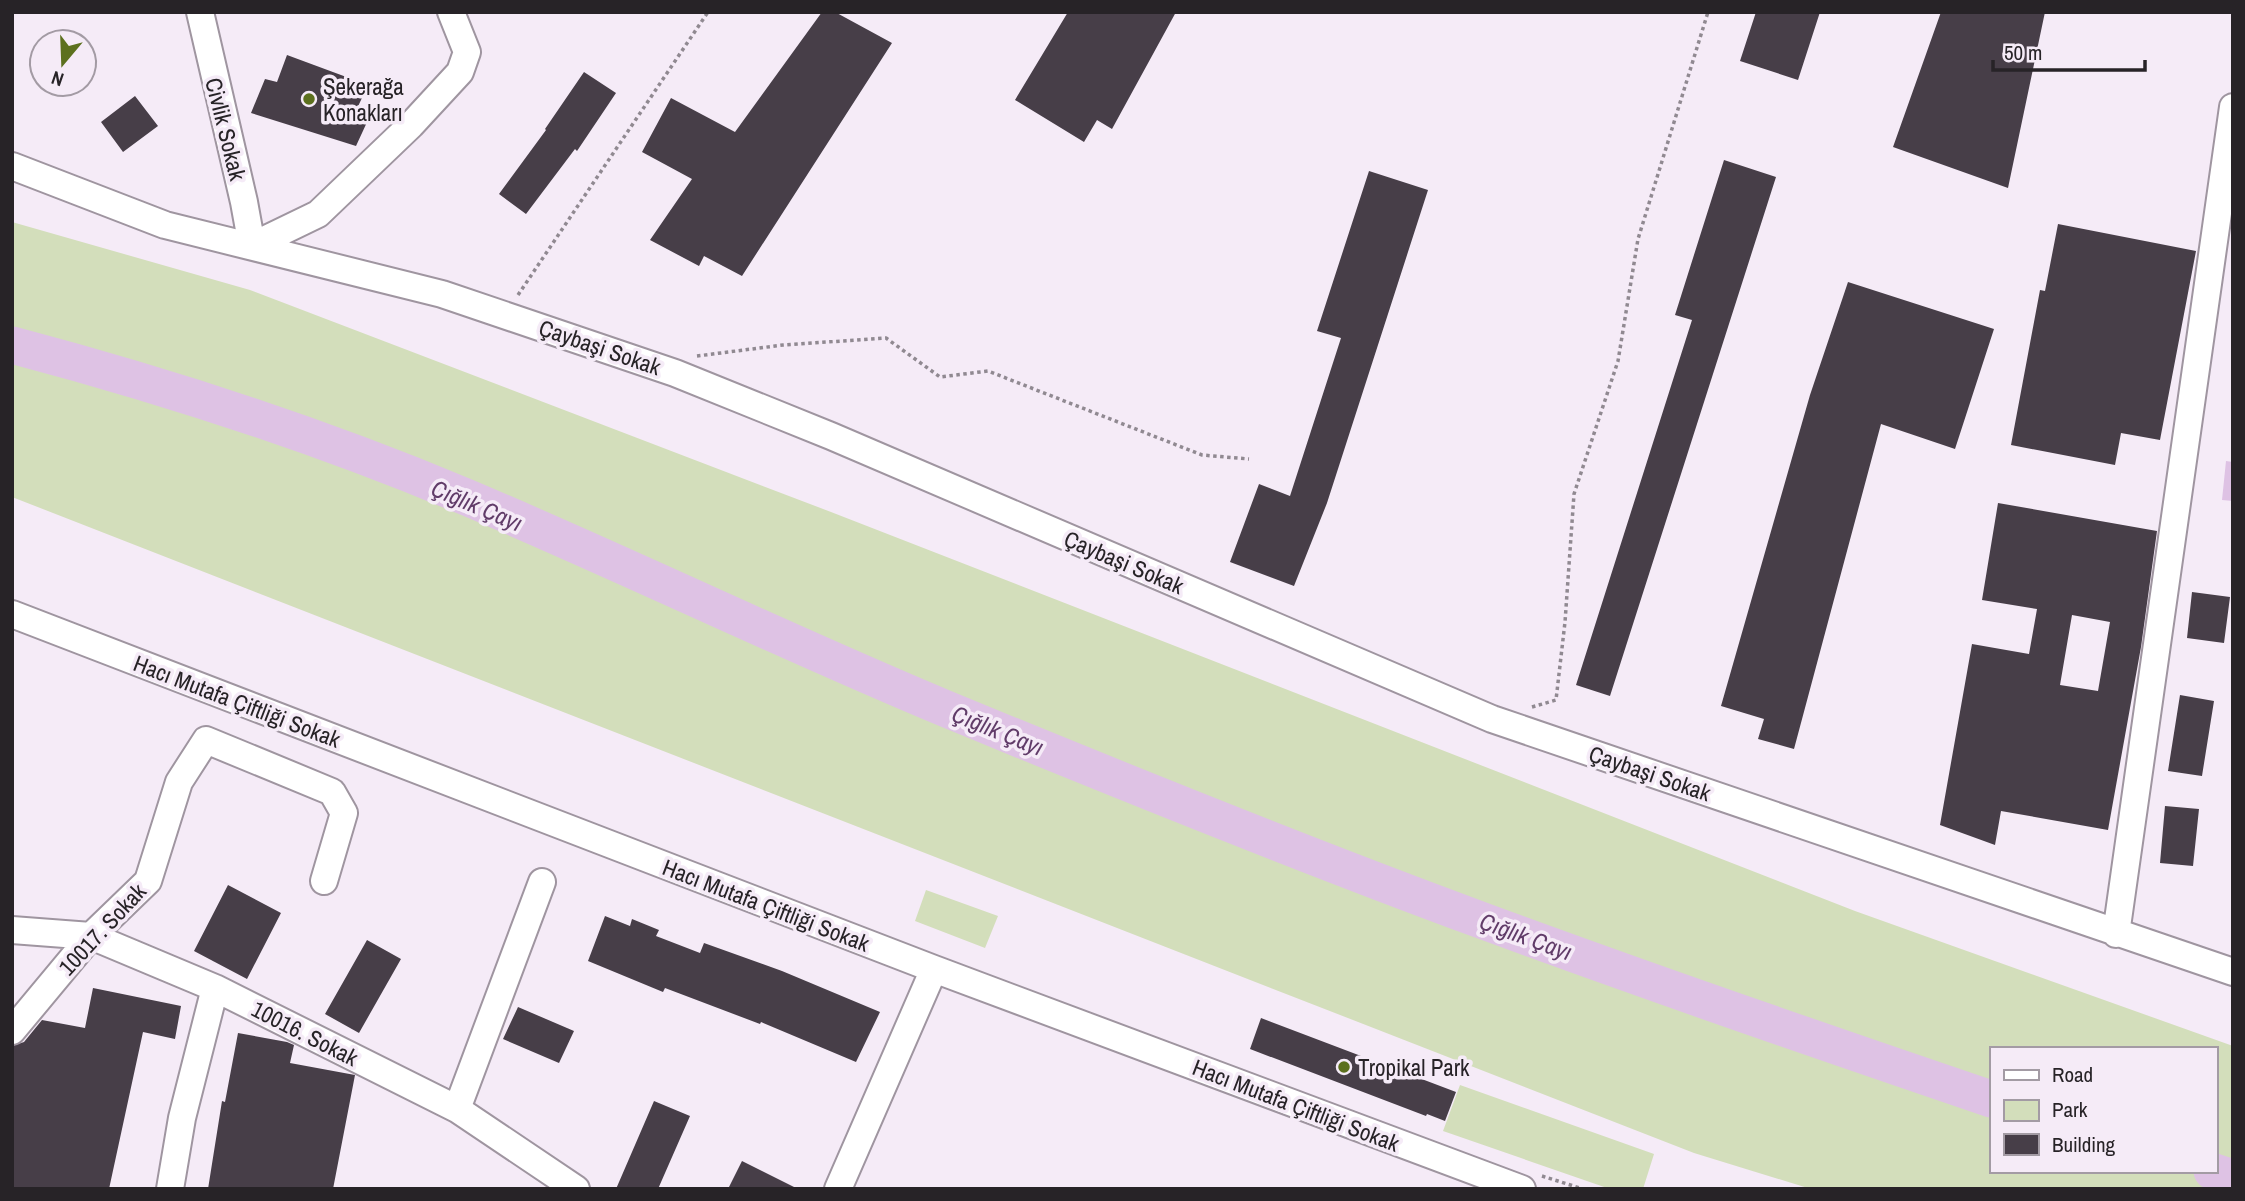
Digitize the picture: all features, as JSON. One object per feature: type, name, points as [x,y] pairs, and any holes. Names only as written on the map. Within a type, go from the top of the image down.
[{"type":"street","name":"Civlik Sokak","points":[[200,12],[252,246]]},
{"type":"street","points":[[252,246],[318,215],[411,125],[460,72],[467,52],[451,12]]},
{"type":"street","points":[[2116,934],[2233,107]]},
{"type":"street","name":"Çaybaşi Sokak","points":[[12,166],[165,225],[442,294],[675,373],[831,436],[1492,719],[2233,972]]},
{"type":"street","name":"Hacı Mutafa Çiftliği Sokak","points":[[12,614],[1507,1186]]},
{"type":"street","name":"10017. Sokak","points":[[12,1031],[91,936],[148,881],[179,782],[205,740],[332,792],[344,813],[324,881]]},
{"type":"street","points":[[457,1109],[542,882]]},
{"type":"street","name":"10016. Sokak","points":[[12,930],[91,936],[215,988],[457,1109],[562,1185]]},
{"type":"street","points":[[838,1189],[934,969]]},
{"type":"street","points":[[170,1189],[182,1118],[215,988]]},
{"type":"path","points":[[505,314],[708,12]]},
{"type":"path","points":[[1530,707],[1556,699],[1565,622],[1573,494],[1618,361],[1638,239],[1707,12]]},
{"type":"path","points":[[675,373],[685,358],[783,345],[886,338],[940,377],[988,371],[1202,455],[1249,459]]},
{"type":"green space","points":[[12,222],[250,290],[831,512],[1855,911],[2233,1046],[2233,1189],[1811,1189],[1694,1153],[12,497]]},
{"type":"green space","points":[[926,890],[998,916],[985,948],[915,921]]},
{"type":"green space","points":[[1460,1085],[1654,1154],[1643,1189],[1610,1189],[1443,1131]]},
{"type":"shaded area","points":[[2226,461],[2233,462],[2233,501],[2222,500]]},
{"type":"building","points":[[822,12],[835,12],[892,43],[742,276],[704,256],[699,266],[650,240],[692,179],[642,152],[671,98],[735,132]]},
{"type":"building","points":[[1068,12],[1176,12],[1112,129],[1097,120],[1084,142],[1015,100]]},
{"type":"building","points":[[1756,12],[1820,12],[1798,80],[1740,61]]},
{"type":"building","points":[[1941,12],[2045,12],[2008,188],[1893,147]]},
{"type":"building","name":"Şekerağa Konakları","points":[[287,55],[368,85],[354,115],[368,120],[356,146],[251,113],[265,79],[277,82]]},
{"type":"building","points":[[584,72],[616,93],[577,151],[575,149],[526,214],[499,194]]},
{"type":"building","points":[[135,96],[158,126],[123,152],[101,122]]},
{"type":"building","points":[[1724,160],[1776,177],[1610,696],[1576,685],[1692,320],[1675,315]]},
{"type":"building","points":[[1369,171],[1428,190],[1327,503],[1294,586],[1230,562],[1259,484],[1290,496],[1341,338],[1317,331]]},
{"type":"building","points":[[2058,224],[2196,251],[2160,440],[2121,433],[2115,465],[2011,445],[2040,290],[2045,291]]},
{"type":"building","points":[[1848,282],[1994,329],[1955,449],[1881,424],[1794,749],[1758,739],[1764,719],[1721,706],[1810,395]]},
{"type":"building","points":[[1998,503],[2157,531],[2141,647],[2108,830],[2001,811],[1995,845],[1940,825],[1972,644],[2029,654],[2037,609],[1982,600]],"holes":[[[2072,615],[2110,622],[2098,691],[2060,685]]]},
{"type":"building","points":[[2192,592],[2230,597],[2224,643],[2187,638]]},
{"type":"building","points":[[2180,695],[2214,701],[2202,776],[2168,771]]},
{"type":"building","points":[[2165,806],[2199,809],[2193,866],[2160,863]]},
{"type":"building","points":[[228,885],[281,913],[247,979],[194,951]]},
{"type":"building","points":[[605,916],[630,926],[632,919],[659,930],[656,936],[700,953],[704,943],[782,971],[880,1012],[856,1062],[761,1022],[760,1024],[665,988],[663,992],[588,961]]},
{"type":"building","points":[[367,940],[401,959],[359,1033],[325,1014]]},
{"type":"building","points":[[93,988],[181,1006],[175,1039],[143,1032],[109,1189],[12,1189],[12,1046],[24,1042],[42,1020],[85,1028]]},
{"type":"building","points":[[518,1007],[574,1031],[559,1063],[503,1039]]},
{"type":"building","name":"Tropikal Park","points":[[1261,1018],[1456,1092],[1445,1121],[1250,1049]]},
{"type":"building","points":[[238,1033],[294,1045],[290,1063],[355,1075],[333,1189],[208,1189],[222,1101],[225,1102]]},
{"type":"building","points":[[654,1101],[690,1116],[658,1189],[616,1189]]},
{"type":"building","points":[[742,1161],[798,1189],[728,1189]]},
{"type":"waterway","name":"Çığlık Çayı","points":[[12,345],[185,395],[298,432],[410,474],[884,682],[1210,816],[1542,942],[1990,1099]]},
{"type":"waterway","name":"Çığlık Çayı","points":[[2217,1173],[2233,1178]]},
{"type":"place","name":"Şekerağa Konakları","points":[[309,99]]},
{"type":"place","name":"Tropikal Park","points":[[1344,1067]]}]
